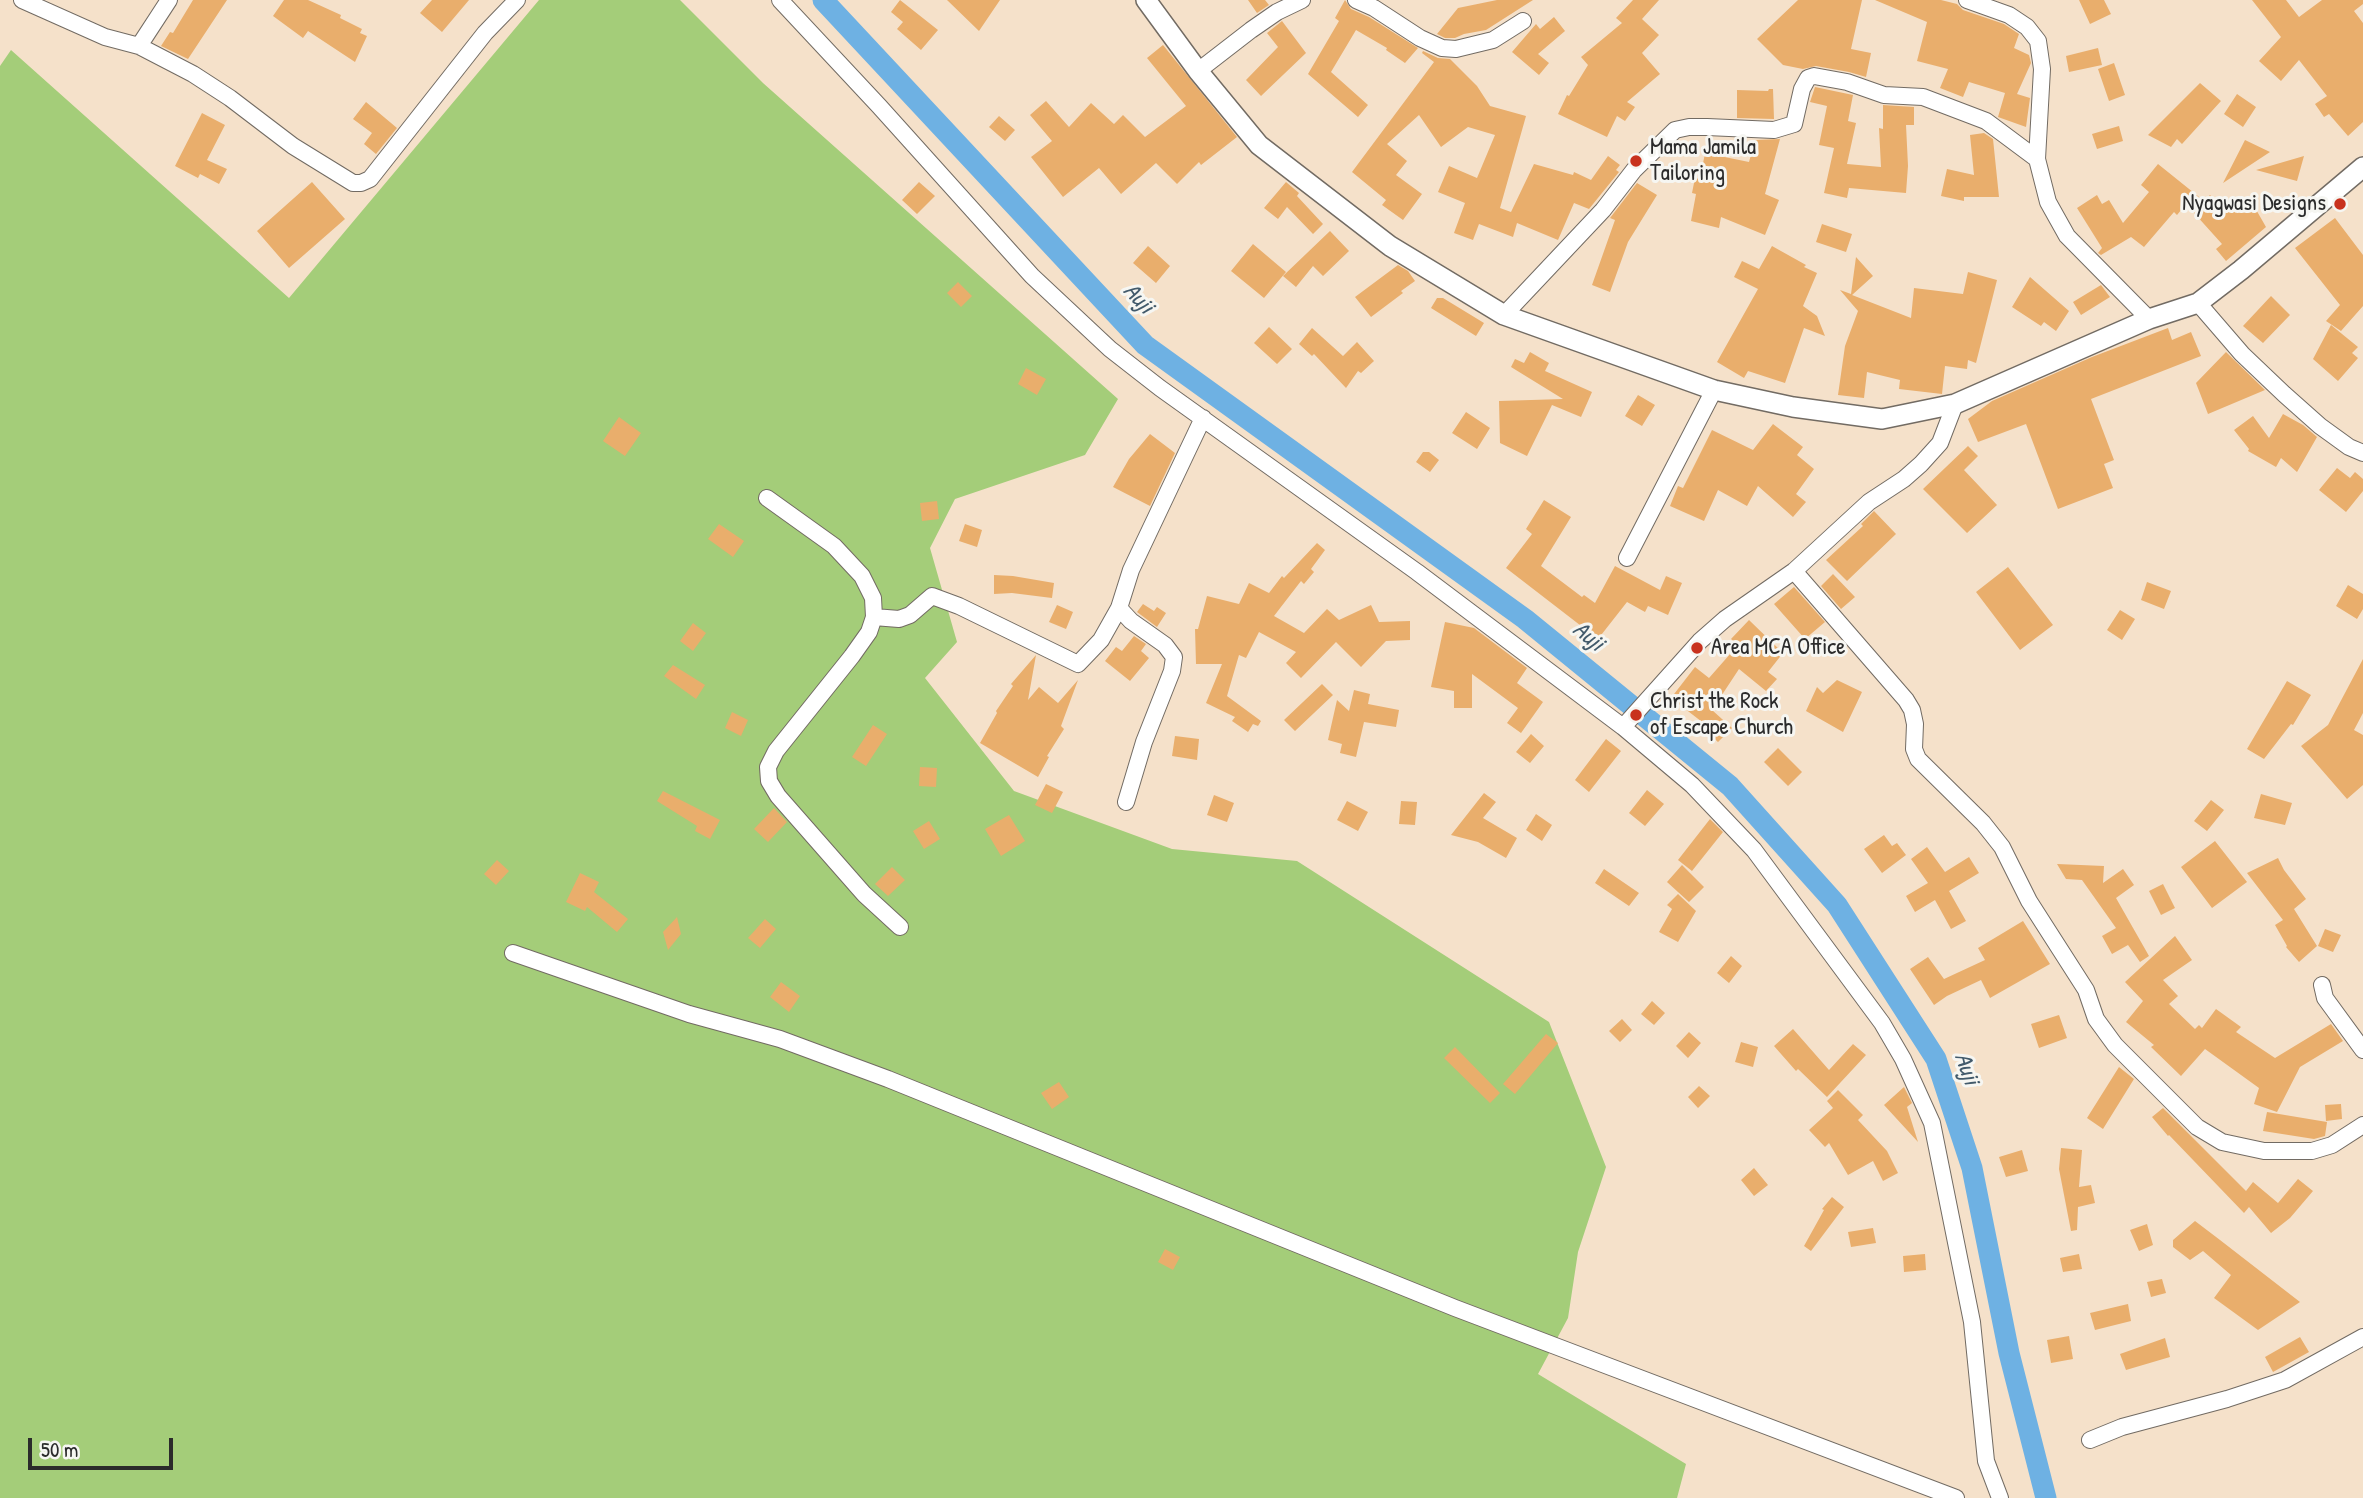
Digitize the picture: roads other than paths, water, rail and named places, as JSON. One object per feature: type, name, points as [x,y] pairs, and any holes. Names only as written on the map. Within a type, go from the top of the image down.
[{"type":"street","points":[[22,0],[105,37],[139,46],[193,74],[293,146],[353,183],[370,179],[485,33],[517,0]]},
{"type":"street","points":[[139,46],[169,0]]},
{"type":"street","points":[[780,0],[1032,276],[1110,349],[1626,724],[1692,785],[1754,850],[1882,1023],[1909,1069],[1933,1124],[1972,1322],[1986,1461],[2000,1498]]},
{"type":"street","points":[[1146,0],[1198,71],[1259,145],[1390,246],[1504,315],[1714,390],[1793,407],[1882,419],[1955,404],[2149,319],[2198,303],[2363,167]]},
{"type":"street","points":[[1198,71],[1259,24],[1302,0]]},
{"type":"street","points":[[1356,0],[1442,48],[1456,49],[1493,40],[1523,21]]},
{"type":"street","points":[[1967,0],[2010,7],[2038,41],[2042,69],[2037,159],[2048,202],[2067,236],[2149,319]]},
{"type":"street","points":[[1504,315],[1603,210],[1634,170],[1675,130],[1689,127],[1774,130],[1794,124],[1802,89],[1808,78],[1814,76],[1847,82],[1884,95],[1923,97],[1986,121],[2037,159]]},
{"type":"street","points":[[2198,303],[2242,354],[2284,394],[2320,426],[2349,447],[2363,453]]},
{"type":"street","points":[[1628,558],[1714,390]]},
{"type":"street","points":[[1626,724],[1700,641],[1725,619],[1794,571],[1869,502],[1921,464],[1940,443],[1955,404]]},
{"type":"street","points":[[874,617],[899,619],[910,615],[932,596],[959,606],[1078,664],[1101,640],[1119,608],[1131,570],[1203,418]]},
{"type":"street","points":[[767,498],[834,546],[862,576],[873,598],[874,617],[869,632],[852,656],[776,751],[768,767],[769,781],[778,796],[864,894],[900,927]]},
{"type":"street","points":[[1794,571],[1906,700],[1912,710],[1915,724],[1914,749],[1918,759],[1983,823],[2002,847],[2029,901],[2086,990],[2096,1019],[2115,1045],[2197,1127],[2222,1142],[2264,1151],[2312,1152],[2332,1145],[2363,1125]]},
{"type":"street","points":[[1119,608],[1131,621],[1166,645],[1174,657],[1172,671],[1144,742],[1126,802]]},
{"type":"street","points":[[513,953],[689,1014],[780,1039],[876,1074],[1455,1308],[1956,1498]]},
{"type":"street","points":[[2322,985],[2325,998],[2363,1050]]},
{"type":"street","points":[[2090,1440],[2122,1427],[2227,1399],[2285,1380],[2363,1337]]},
{"type":"waterway","name":"Auji","points":[[823,0],[1145,345],[1525,619],[1730,786],[1837,905],[1936,1059],[1972,1168],[2009,1353],[2046,1498]]},
{"type":"place","name":"Mama Jamila Tailoring","points":[[1636,161]]},
{"type":"place","name":"Nyagwasi Designs","points":[[2340,204]]},
{"type":"place","name":"Area MCA Office","points":[[1697,648]]},
{"type":"place","name":"Christ the Rock of Escape Church","points":[[1636,715]]}]
